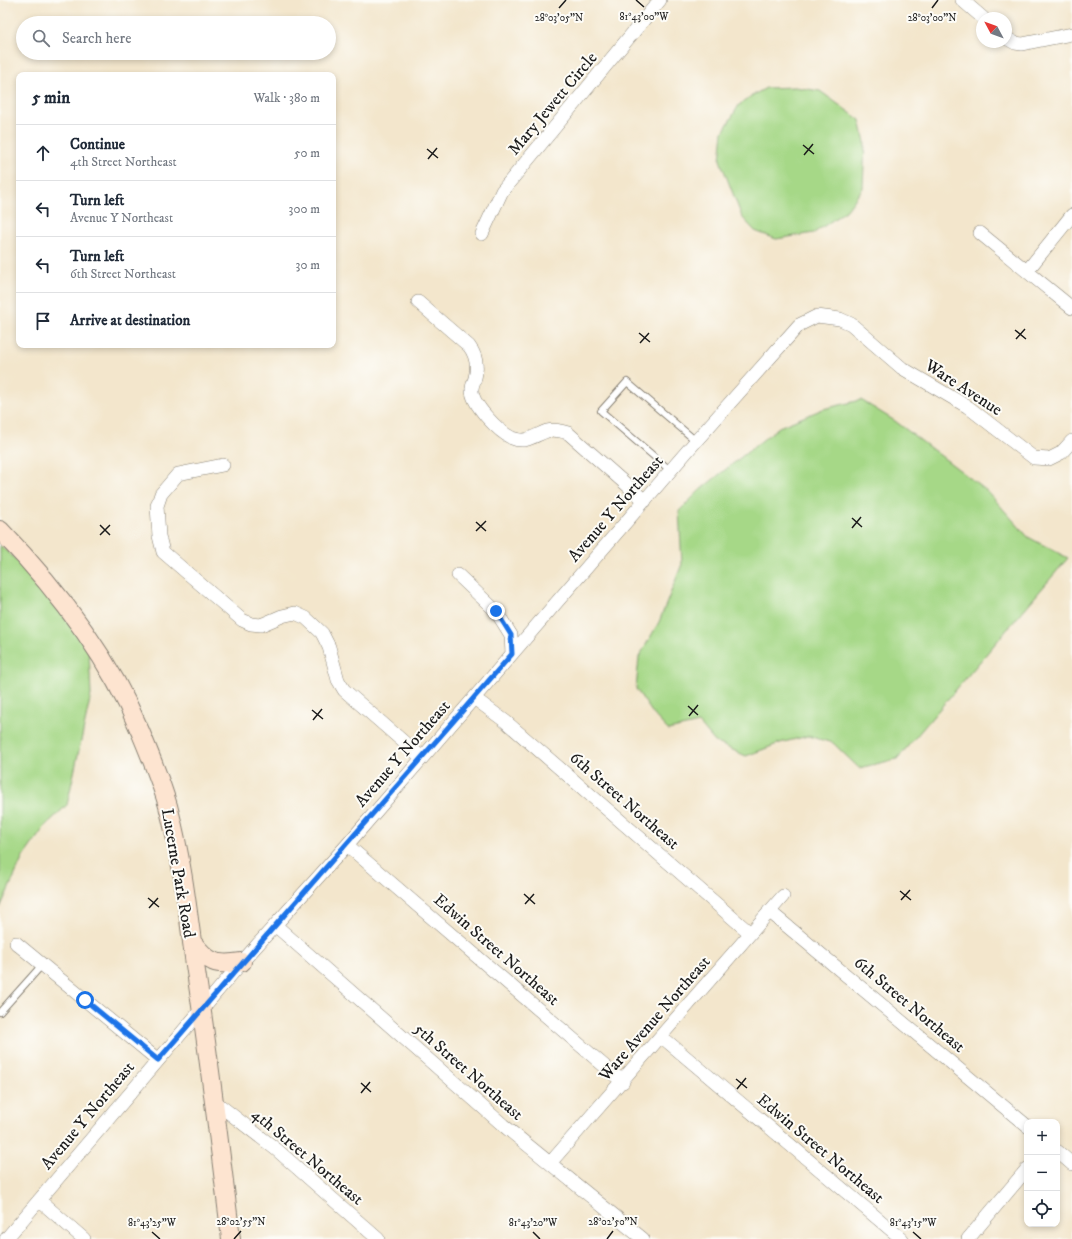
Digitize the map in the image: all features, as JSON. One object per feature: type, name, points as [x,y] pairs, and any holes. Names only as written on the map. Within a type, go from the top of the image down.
[{"type":"main road","name":"Lucerne Park Road","points":[[0,530],[50,584],[72,613],[120,688],[140,730],[167,805],[178,852],[202,1009],[231,1239]]},
{"type":"main road","points":[[192,942],[202,955],[210,962],[220,964],[242,962]]},
{"type":"street","name":"Mary Jewett Circle","points":[[482,234],[502,191],[660,0]]},
{"type":"street","points":[[962,0],[976,12]]},
{"type":"street","points":[[1012,41],[1018,44],[1072,34]]},
{"type":"street","points":[[1027,271],[1072,215]]},
{"type":"street","points":[[980,233],[1072,308]]},
{"type":"street","points":[[418,302],[469,346],[474,354],[477,366],[471,390],[473,398],[477,406],[494,423],[512,438],[524,440],[555,430],[568,433],[645,501]]},
{"type":"street","name":"Avenue Y Northeast","points":[[6,1239],[242,962],[347,844],[799,325],[817,316],[840,319]]},
{"type":"street","name":"Ware Avenue","points":[[840,319],[851,324],[902,368],[968,407],[1034,458],[1049,459],[1061,453],[1072,441]]},
{"type":"street","points":[[223,465],[178,474],[160,494],[157,506],[159,536],[163,552],[242,620],[251,624],[261,625],[282,616],[295,613],[312,622],[322,633],[329,647],[338,680],[344,690],[421,758]]},
{"type":"street","points":[[458,575],[496,611],[511,635],[512,654]]},
{"type":"street","name":"6th Street Northeast","points":[[474,698],[505,721],[750,933]]},
{"type":"street","name":"Edwin Street Northeast","points":[[347,844],[623,1082]]},
{"type":"street","name":"Ware Avenue Northeast","points":[[551,1162],[623,1082],[783,896]]},
{"type":"street","name":"6th Street Northeast","points":[[769,911],[1024,1124]]},
{"type":"street","name":"5th Street Northeast","points":[[275,925],[503,1125],[551,1162],[643,1239]]},
{"type":"street","points":[[16,943],[158,1060]]},
{"type":"street","name":"Edwin Street Northeast","points":[[662,1037],[902,1239]]},
{"type":"street","name":"4th Street Northeast","points":[[214,1101],[276,1150],[378,1239]]},
{"type":"street","points":[[1060,1154],[1072,1164]]},
{"type":"street","points":[[968,1239],[1024,1173]]},
{"type":"street","points":[[38,1200],[84,1239]]},
{"type":"lane","points":[[671,471],[601,411],[627,382],[696,442]]},
{"type":"lane","points":[[0,1012],[42,965]]},
{"type":"green space","points":[[795,87],[820,91],[860,120],[865,142],[863,188],[847,210],[814,233],[776,239],[755,231],[742,217],[720,160],[723,132],[739,105],[755,94],[766,88]]},
{"type":"green space","points":[[861,400],[895,421],[987,491],[1028,537],[1068,558],[897,759],[859,768],[833,743],[808,736],[780,743],[746,756],[715,742],[699,723],[668,730],[654,715],[636,689],[639,657],[659,622],[682,564],[679,511],[701,489],[779,427],[823,409]]},
{"type":"green space","points":[[0,545],[37,579],[89,651],[91,695],[67,805],[46,825],[23,857],[0,908]]},
{"type":"route","points":[[85,1000],[158,1060],[512,654],[511,635],[496,611]]}]
